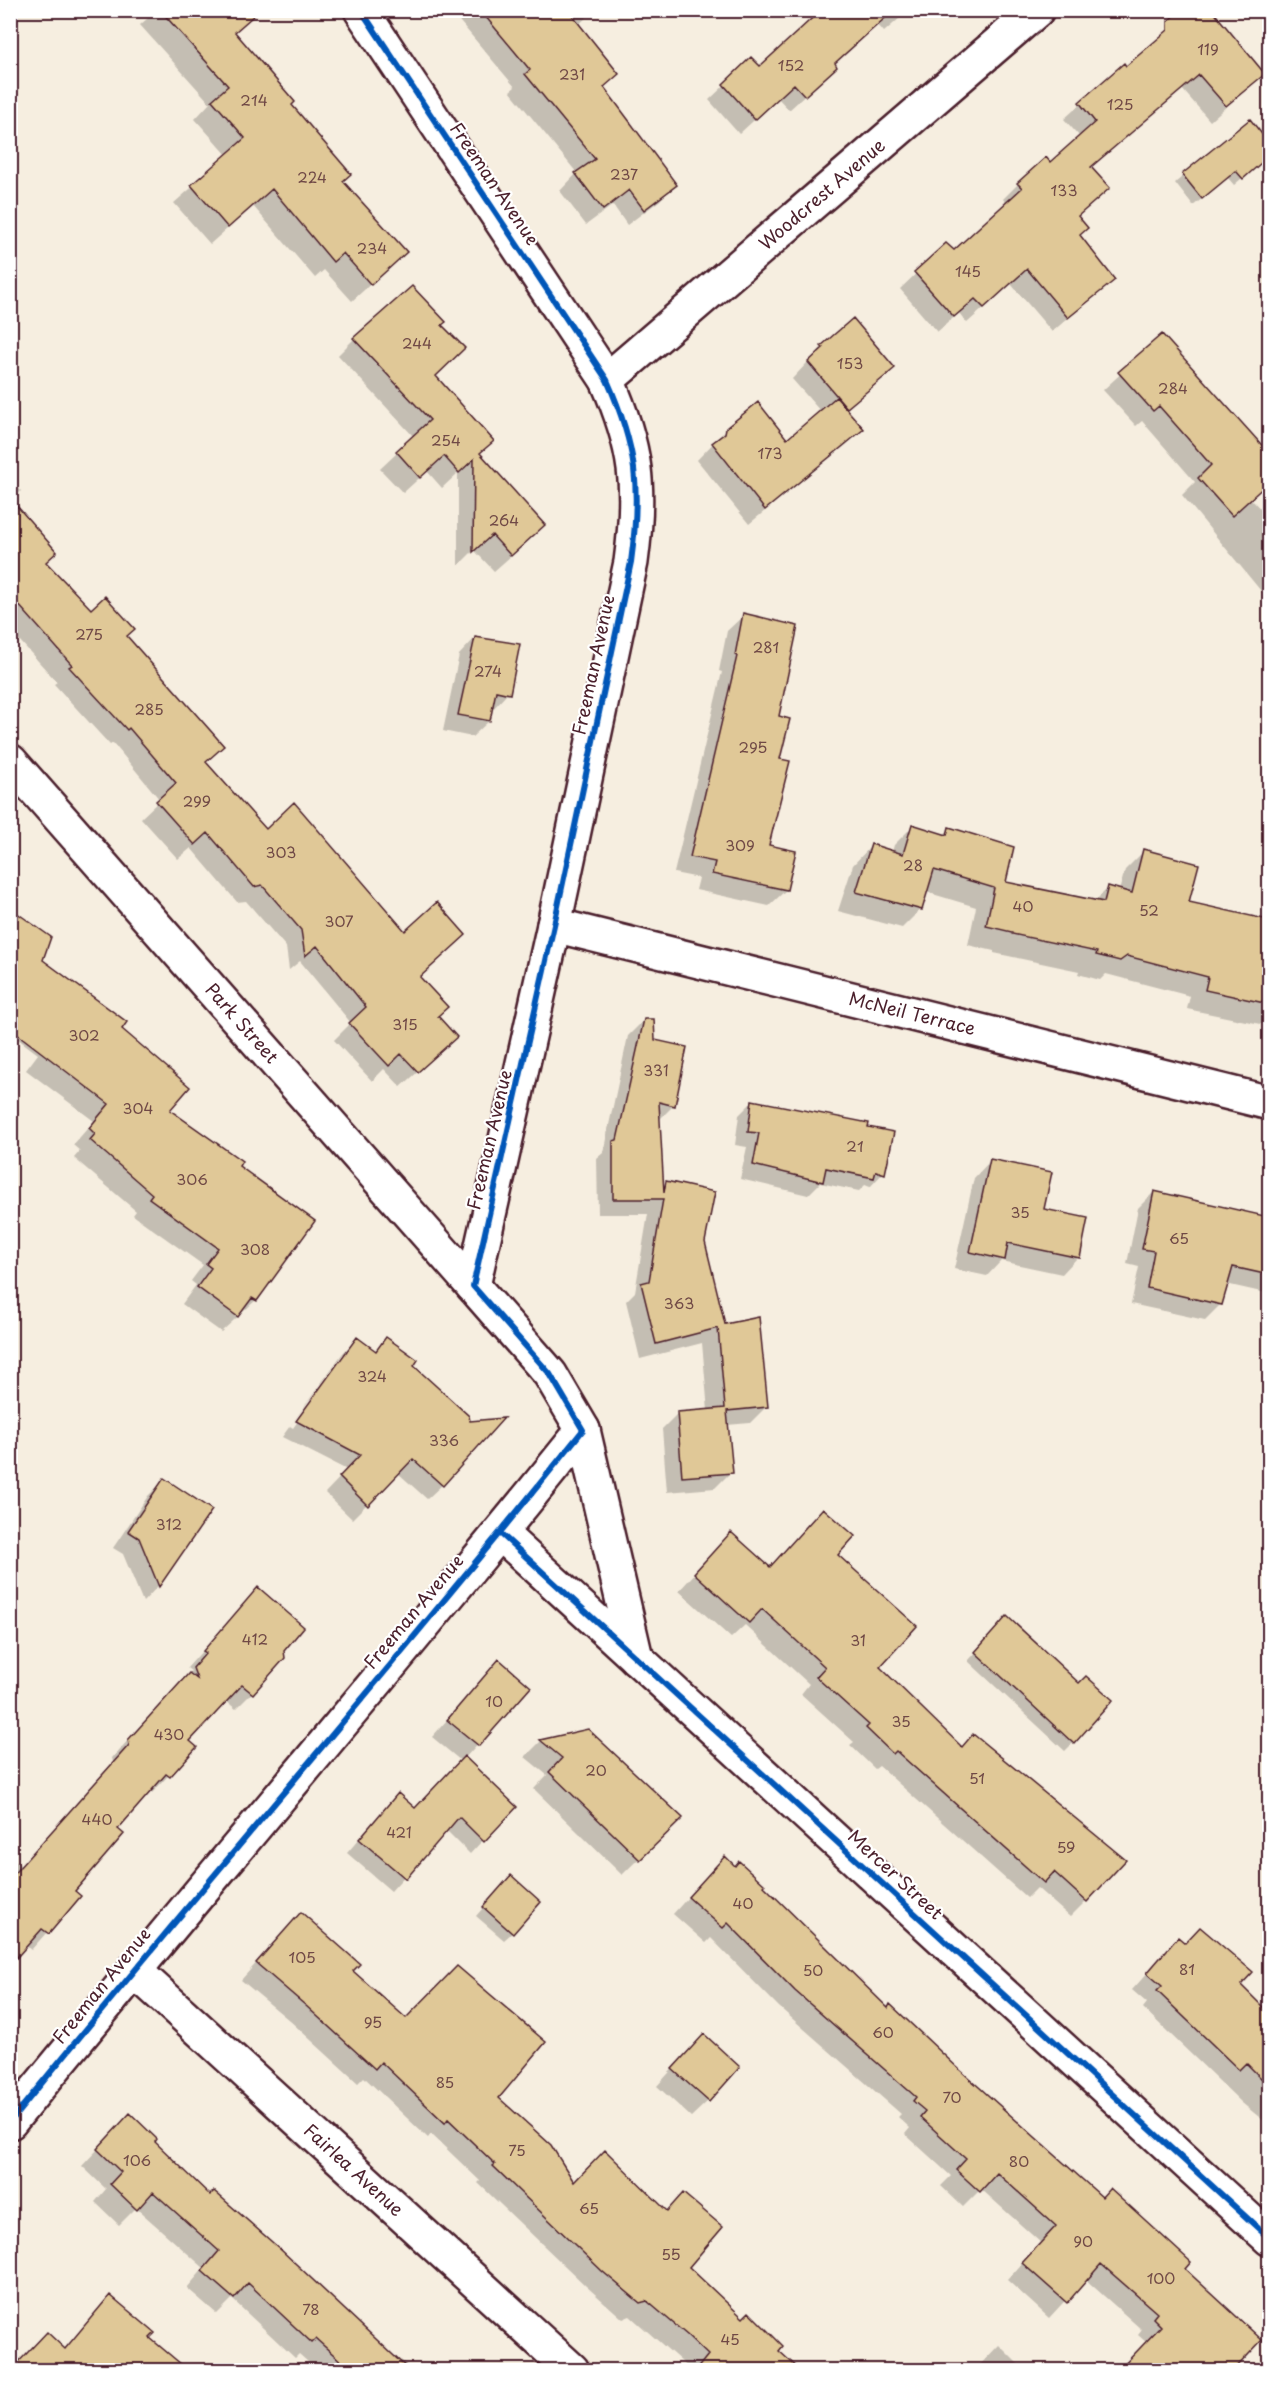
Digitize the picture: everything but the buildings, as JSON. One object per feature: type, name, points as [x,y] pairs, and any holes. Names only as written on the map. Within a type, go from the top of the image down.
[{"type":"street","name":"Freeman Avenue","points":[[361,10],[607,380],[621,412],[635,464],[636,525],[631,562],[554,926],[473,1286]]},
{"type":"street","name":"Woodcrest Avenue","points":[[607,380],[1037,10]]},
{"type":"street","name":"Park Street","points":[[10,761],[473,1286]]},
{"type":"street","name":"McNeil Terrace","points":[[554,926],[1269,1103]]},
{"type":"street","points":[[473,1286],[550,1374],[583,1430],[636,1658]]},
{"type":"street","name":"Freeman Avenue","points":[[10,2122],[583,1430]]},
{"type":"street","name":"Mercer Street","points":[[500,1533],[1269,2239]]},
{"type":"street","name":"Fairlea Avenue","points":[[134,1970],[572,2370]]},
{"type":"cycle path","points":[[10,2122],[583,1430],[550,1374],[473,1286],[554,925],[631,562],[636,512],[634,469],[625,427],[607,380],[361,10]]},
{"type":"cycle path","points":[[500,1533],[1270,2239]]}]
